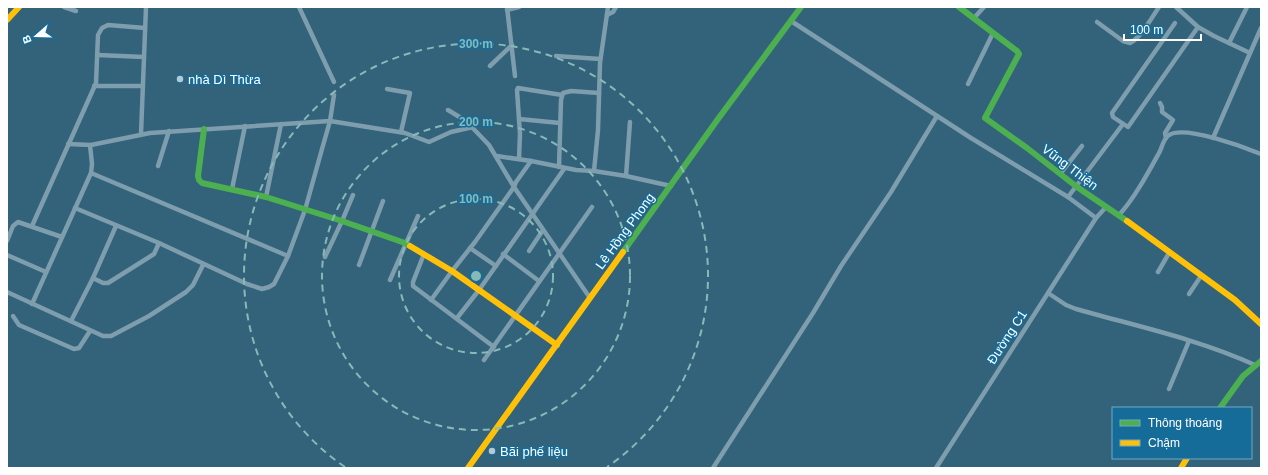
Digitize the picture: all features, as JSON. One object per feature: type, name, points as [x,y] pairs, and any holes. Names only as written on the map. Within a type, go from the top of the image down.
[{"type":"street","points":[[7,20],[19,7]]},
{"type":"street","points":[[64,7],[76,11]]},
{"type":"street","points":[[141,134],[146,7]]},
{"type":"street","points":[[299,7],[334,82]]},
{"type":"street","points":[[515,76],[507,8],[519,7]]},
{"type":"street","points":[[594,171],[598,130],[600,59],[608,7]]},
{"type":"street","points":[[607,15],[613,12],[616,7]]},
{"type":"street","name":"Lê Hồng Phong","points":[[468,468],[718,119],[801,7]]},
{"type":"street","name":"Vũng Thiện","points":[[959,7],[1019,54],[985,118],[1077,188],[1119,216],[1234,300],[1261,324]]},
{"type":"street","points":[[974,18],[984,7]]},
{"type":"street","points":[[1097,22],[1122,41],[1130,43],[1139,36],[1159,7]]},
{"type":"street","points":[[1176,7],[1198,27],[1250,53]]},
{"type":"street","points":[[1228,43],[1247,7]]},
{"type":"street","points":[[791,21],[937,116],[1068,197],[1096,218]]},
{"type":"street","points":[[1175,23],[1112,113],[1113,117],[1128,127],[1198,27]]},
{"type":"street","points":[[32,226],[96,83],[98,35],[102,28],[108,25],[145,28]]},
{"type":"street","points":[[1213,138],[1261,28]]},
{"type":"street","points":[[968,84],[993,33]]},
{"type":"street","points":[[490,66],[512,45]]},
{"type":"street","points":[[98,55],[144,57]]},
{"type":"street","points":[[556,56],[600,59]]},
{"type":"street","points":[[94,86],[143,86]]},
{"type":"street","points":[[519,160],[519,119],[516,92],[518,88],[562,95],[569,91],[599,94]]},
{"type":"street","points":[[387,89],[410,93],[401,132]]},
{"type":"street","points":[[75,208],[159,243],[203,265],[247,284],[262,289],[269,288],[274,284],[288,256],[305,210],[330,121],[334,95]]},
{"type":"street","points":[[457,318],[496,266],[562,168],[560,123],[562,95]]},
{"type":"street","points":[[1160,103],[1162,112],[1173,121],[1165,133],[1166,138]]},
{"type":"street","points":[[448,110],[466,120],[489,145],[514,187],[590,298]]},
{"type":"street","points":[[713,468],[813,313],[841,266],[891,192],[937,116]]},
{"type":"street","points":[[519,119],[560,123]]},
{"type":"street","points":[[68,144],[90,145],[141,134],[169,131],[330,121],[401,132],[429,142],[451,132],[473,127]]},
{"type":"street","points":[[626,176],[630,122]]},
{"type":"street","points":[[266,197],[281,124]]},
{"type":"street","points":[[1068,197],[1077,188],[1123,124]]},
{"type":"street","points":[[232,189],[245,126]]},
{"type":"street","points":[[204,129],[199,180],[202,183],[266,197],[405,243],[452,271],[556,345]]},
{"type":"street","points":[[158,166],[169,131]]},
{"type":"street","points":[[1119,216],[1130,202],[1166,138],[1170,135],[1184,132],[1213,138],[1261,153]]},
{"type":"street","points":[[32,304],[90,173],[92,164],[90,145]]},
{"type":"street","points":[[1060,174],[1082,146]]},
{"type":"street","points":[[496,156],[581,171],[594,171],[626,176],[671,186]]},
{"type":"street","points":[[431,300],[514,187],[531,161]]},
{"type":"street","points":[[90,173],[288,256]]},
{"type":"street","points":[[325,257],[353,195]]},
{"type":"street","points":[[359,264],[370,232],[384,201]]},
{"type":"street","points":[[484,360],[592,207]]},
{"type":"street","name":"Đường C1","points":[[936,468],[1096,218],[1106,207]]},
{"type":"street","points":[[390,280],[418,216]]},
{"type":"street","points":[[7,240],[13,226],[18,222],[62,237]]},
{"type":"street","points":[[71,321],[93,278],[116,226]]},
{"type":"street","points":[[529,251],[543,230]]},
{"type":"street","points":[[93,278],[103,283],[108,283],[154,254],[159,243]]},
{"type":"street","points":[[470,248],[496,266]]},
{"type":"street","points":[[1158,272],[1169,253]]},
{"type":"street","points":[[424,254],[413,284],[414,287],[494,347]]},
{"type":"street","points":[[503,254],[540,281]]},
{"type":"street","points":[[7,255],[46,272]]},
{"type":"street","points":[[7,292],[103,336],[111,336],[149,316],[186,292],[193,285],[203,265]]},
{"type":"street","points":[[1189,294],[1201,276]]},
{"type":"street","points":[[1048,293],[1066,305],[1076,309],[1189,341],[1232,355],[1255,365]]},
{"type":"street","points":[[13,316],[19,325],[74,348],[79,348],[90,330]]},
{"type":"street","points":[[1169,389],[1189,341]]},
{"type":"street","points":[[1221,407],[1240,380],[1261,361]]},
{"type":"street","points":[[1181,468],[1186,459]]},
{"type":"traffic: fast","points":[[623,252],[718,119],[801,7]]},
{"type":"traffic: fast","points":[[959,7],[1019,54],[985,118],[1027,148],[1077,187],[1127,221]]},
{"type":"traffic: fast","points":[[204,129],[198,176],[202,183],[266,197],[342,221],[410,246]]},
{"type":"traffic: fast","points":[[1221,407],[1243,376],[1261,361]]},
{"type":"traffic: slow","points":[[7,20],[19,7]]},
{"type":"traffic: slow","points":[[1127,221],[1235,300],[1261,324]]},
{"type":"traffic: slow","points":[[410,246],[452,271],[557,345]]},
{"type":"traffic: slow","points":[[468,468],[623,252]]},
{"type":"traffic: slow","points":[[1181,468],[1186,459]]},
{"type":"place","name":"nhà Dì Thừa","points":[[180,79]]},
{"type":"place","name":"Bãi phế liệu","points":[[492,451]]}]
